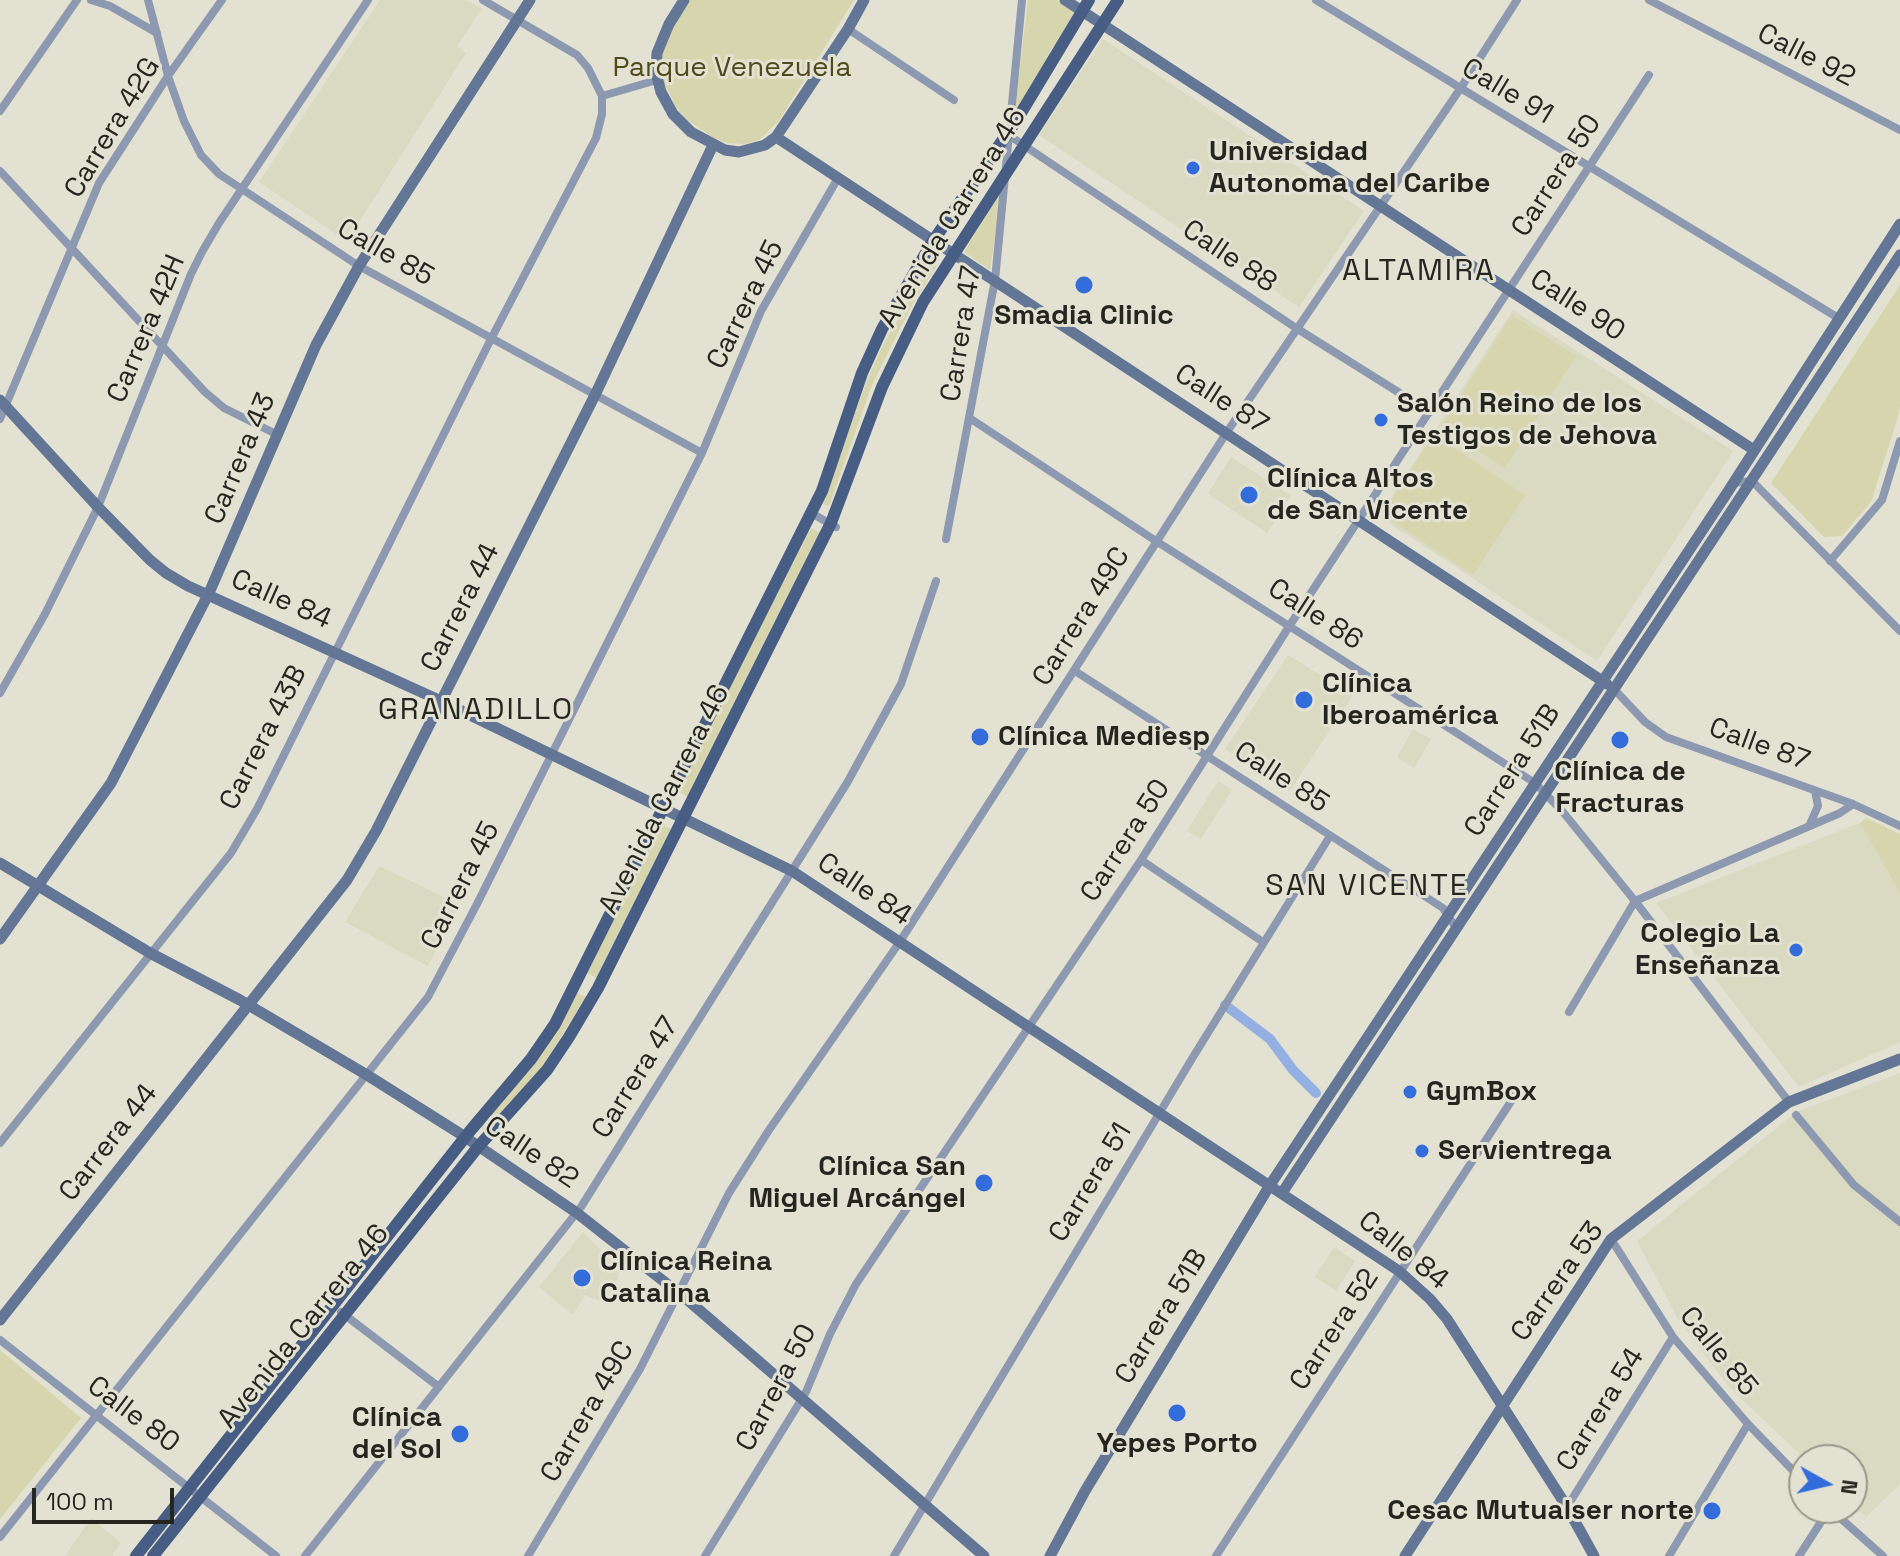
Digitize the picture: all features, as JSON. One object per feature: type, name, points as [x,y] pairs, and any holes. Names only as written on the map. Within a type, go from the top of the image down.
[{"type":"main road","name":"Avenida Carrera 46","points":[[153,1556],[478,1147],[547,1070],[598,988],[834,525],[882,387],[923,302],[1118,0]]},
{"type":"main road","name":"Avenida Carrera 46","points":[[136,1556],[465,1137],[531,1059],[555,1024],[811,513],[831,467],[845,419],[872,351],[905,285],[1007,134],[1085,6]]},
{"type":"main road","points":[[578,977],[598,988]]},
{"type":"street","points":[[0,111],[77,0]]},
{"type":"street","points":[[91,0],[110,6],[157,33]]},
{"type":"street","name":"Calle 85","points":[[148,0],[168,76],[184,121],[201,155],[219,174],[359,266],[702,453]]},
{"type":"street","name":"Carrera 42G","points":[[0,419],[3,403],[99,183],[168,76],[222,0]]},
{"type":"street","name":"Carrera 42H","points":[[0,693],[45,614],[98,507],[191,274],[219,223],[368,0]]},
{"type":"street","points":[[483,0],[583,61],[602,96],[657,80]]},
{"type":"street","name":"Carrera 43","points":[[0,939],[111,783],[209,593],[316,345],[359,266],[530,0]]},
{"type":"street","points":[[684,0],[661,40],[656,62],[657,80],[673,114],[691,132],[725,150],[752,150],[776,137],[864,0]]},
{"type":"street","name":"Carrera 47","points":[[946,539],[995,280],[1022,0]]},
{"type":"street","name":"Calle 90","points":[[1065,0],[1085,6],[1102,25],[1754,450]]},
{"type":"street","name":"Calle 91","points":[[1316,0],[1840,319]]},
{"type":"street","name":"Carrera 49C","points":[[528,1556],[640,1369],[729,1193],[753,1155],[899,943],[1227,432],[1381,207],[1517,0]]},
{"type":"street","name":"Calle 92","points":[[1649,0],[1900,130]]},
{"type":"street","points":[[848,29],[954,100]]},
{"type":"street","name":"Carrera 50","points":[[705,1556],[802,1399],[856,1284],[1141,860],[1290,625],[1649,75]]},
{"type":"street","name":"Carrera 43B","points":[[0,1143],[231,853],[257,809],[491,339],[596,138],[601,125],[602,96]]},
{"type":"street","name":"Calle 88","points":[[1007,134],[1296,328],[1430,412]]},
{"type":"street","name":"Calle 87","points":[[776,137],[1602,680],[1645,722],[1666,737],[1853,804],[1900,826]]},
{"type":"street","name":"Carrera 44","points":[[0,1320],[347,880],[376,831],[595,395],[713,145]]},
{"type":"street","points":[[0,171],[215,402],[278,435]]},
{"type":"street","name":"Carrera 45","points":[[0,1537],[428,997],[702,453],[761,311],[838,178]]},
{"type":"street","name":"Carrera 51B","points":[[1050,1556],[1085,1491],[1270,1185],[1900,224]]},
{"type":"street","name":"Carrera 51B","points":[[1282,1193],[1900,255]]},
{"type":"street","name":"Calle 84","points":[[3,403],[98,507],[166,573],[188,586],[441,701],[792,871],[1399,1271],[1447,1319],[1567,1507],[1594,1556]]},
{"type":"street","name":"Calle 86","points":[[971,419],[1535,783],[1635,901],[1789,1102]]},
{"type":"street","points":[[1830,561],[1882,500],[1900,441]]},
{"type":"street","points":[[1754,450],[1752,481],[1830,561],[1898,624]]},
{"type":"street","points":[[1733,483],[1752,481]]},
{"type":"street","points":[[811,513],[834,525]]},
{"type":"street","name":"Carrera 47","points":[[305,1556],[577,1213],[847,783],[901,684],[936,581]]},
{"type":"street","name":"Calle 85","points":[[1075,671],[1443,908],[1456,928]]},
{"type":"street","points":[[1810,825],[1817,813],[1815,791]]},
{"type":"street","points":[[1569,1012],[1635,901],[1840,813],[1853,804]]},
{"type":"street","name":"Carrera 51","points":[[894,1556],[1263,942],[1330,836]]},
{"type":"street","points":[[1141,860],[1263,942]]},
{"type":"street","name":"Calle 82","points":[[0,863],[150,953],[248,1005],[367,1075],[577,1213],[679,1294],[984,1556]]},
{"type":"street","name":"Carrera 53","points":[[1405,1556],[1611,1239],[1789,1102],[1900,1059]]},
{"type":"street","name":"Carrera 52","points":[[1216,1556],[1519,1089]]},
{"type":"street","points":[[1796,1115],[1854,1185],[1900,1222]]},
{"type":"street","name":"Calle 85","points":[[1611,1239],[1673,1337],[1788,1465]]},
{"type":"street","points":[[333,1305],[439,1387]]},
{"type":"street","name":"Carrera 54","points":[[1567,1507],[1673,1337]]},
{"type":"street","name":"Calle 80","points":[[0,1340],[276,1556]]},
{"type":"street","points":[[1669,1556],[1748,1424]]},
{"type":"street","points":[[1799,1556],[1820,1524]]},
{"type":"street","points":[[1848,1524],[1883,1556]]},
{"type":"shaded area","points":[[380,0],[466,0],[482,8],[457,46],[466,53],[347,241],[259,182]]},
{"type":"shaded area","name":"Universidad Autonoma del Caribe","points":[[1103,39],[1364,211],[1299,307],[1039,135]]},
{"type":"shaded area","points":[[1513,310],[1733,451],[1597,661],[1379,516]]},
{"type":"shaded area","name":"Clínica Altos de San Vicente","points":[[1231,457],[1291,496],[1267,533],[1208,494]]},
{"type":"shaded area","points":[[1288,655],[1353,695],[1290,791],[1225,749]]},
{"type":"shaded area","points":[[1413,729],[1431,739],[1414,768],[1397,757]]},
{"type":"shaded area","points":[[1218,781],[1232,790],[1201,839],[1187,831]]},
{"type":"shaded area","name":"Colegio La Enseñanza","points":[[1860,823],[1900,893],[1900,1042],[1799,1087],[1656,903]]},
{"type":"shaded area","points":[[379,866],[459,904],[428,966],[345,922]]},
{"type":"shaded area","points":[[1900,1073],[1900,1484],[1868,1515],[1868,1444],[1789,1444],[1728,1386],[1678,1319],[1637,1241],[1796,1112]]},
{"type":"shaded area","name":"Clínica Reina Catalina","points":[[583,1232],[621,1270],[607,1304],[585,1295],[573,1315],[539,1287]]},
{"type":"shaded area","points":[[1334,1247],[1355,1261],[1336,1291],[1315,1277]]},
{"type":"shaded area","points":[[91,1518],[121,1543],[112,1554],[114,1556],[65,1556]]},
{"type":"green space","name":"Parque Venezuela","points":[[690,0],[854,0],[778,122],[759,140],[744,144],[714,138],[686,119],[676,107],[662,78],[662,50]]},
{"type":"green space","points":[[1028,0],[1057,0],[1077,12],[1057,45],[1053,46],[1046,64],[1014,117]]},
{"type":"green space","points":[[1003,187],[990,270],[964,252]]},
{"type":"green space","points":[[932,260],[938,264],[911,307],[872,385],[829,506],[823,504],[866,383],[883,345]]},
{"type":"green space","points":[[1900,285],[1900,406],[1897,420],[1871,502],[1842,536],[1824,537],[1771,483]]},
{"type":"green space","points":[[1512,315],[1576,356],[1505,468],[1441,427]]},
{"type":"green space","points":[[1434,435],[1525,495],[1473,575],[1382,514]]},
{"type":"green space","points":[[811,528],[821,534],[688,797],[677,791]]},
{"type":"green space","points":[[1866,818],[1900,834],[1900,893],[1860,823]]},
{"type":"green space","points":[[662,824],[671,829],[596,978],[587,973]]},
{"type":"green space","points":[[577,993],[586,997],[540,1070],[486,1131],[479,1127],[533,1066]]},
{"type":"green space","points":[[0,1350],[81,1418],[0,1519]]},
{"type":"waterway","points":[[1225,1005],[1270,1039],[1293,1070],[1316,1093]]},
{"type":"place","name":"Universidad Autonoma del Caribe","points":[[1193,168]]},
{"type":"place","name":"Smadia Clinic","points":[[1084,285]]},
{"type":"place","name":"Salón Reino de los Testigos de Jehova","points":[[1381,420]]},
{"type":"place","name":"Clínica Altos de San Vicente","points":[[1249,495]]},
{"type":"place","name":"Clínica Iberoamérica","points":[[1304,700]]},
{"type":"place","name":"Clínica Mediesp","points":[[980,737]]},
{"type":"place","name":"Clínica de Fracturas","points":[[1620,740]]},
{"type":"place","name":"Colegio La Enseñanza","points":[[1796,950]]},
{"type":"place","name":"GymBox","points":[[1410,1092]]},
{"type":"place","name":"Servientrega","points":[[1422,1151]]},
{"type":"place","name":"Clínica San Miguel Arcángel","points":[[984,1183]]},
{"type":"place","name":"Clínica Reina Catalina","points":[[582,1278]]},
{"type":"place","name":"Yepes Porto","points":[[1177,1413]]},
{"type":"place","name":"Clínica del Sol","points":[[460,1434]]},
{"type":"place","name":"Cesac Mutualser norte","points":[[1712,1511]]},
{"type":"district","name":"ALTAMIRA","points":[[1419,272]]},
{"type":"district","name":"GRANADILLO","points":[[476,711]]},
{"type":"district","name":"SAN VICENTE","points":[[1367,887]]}]
